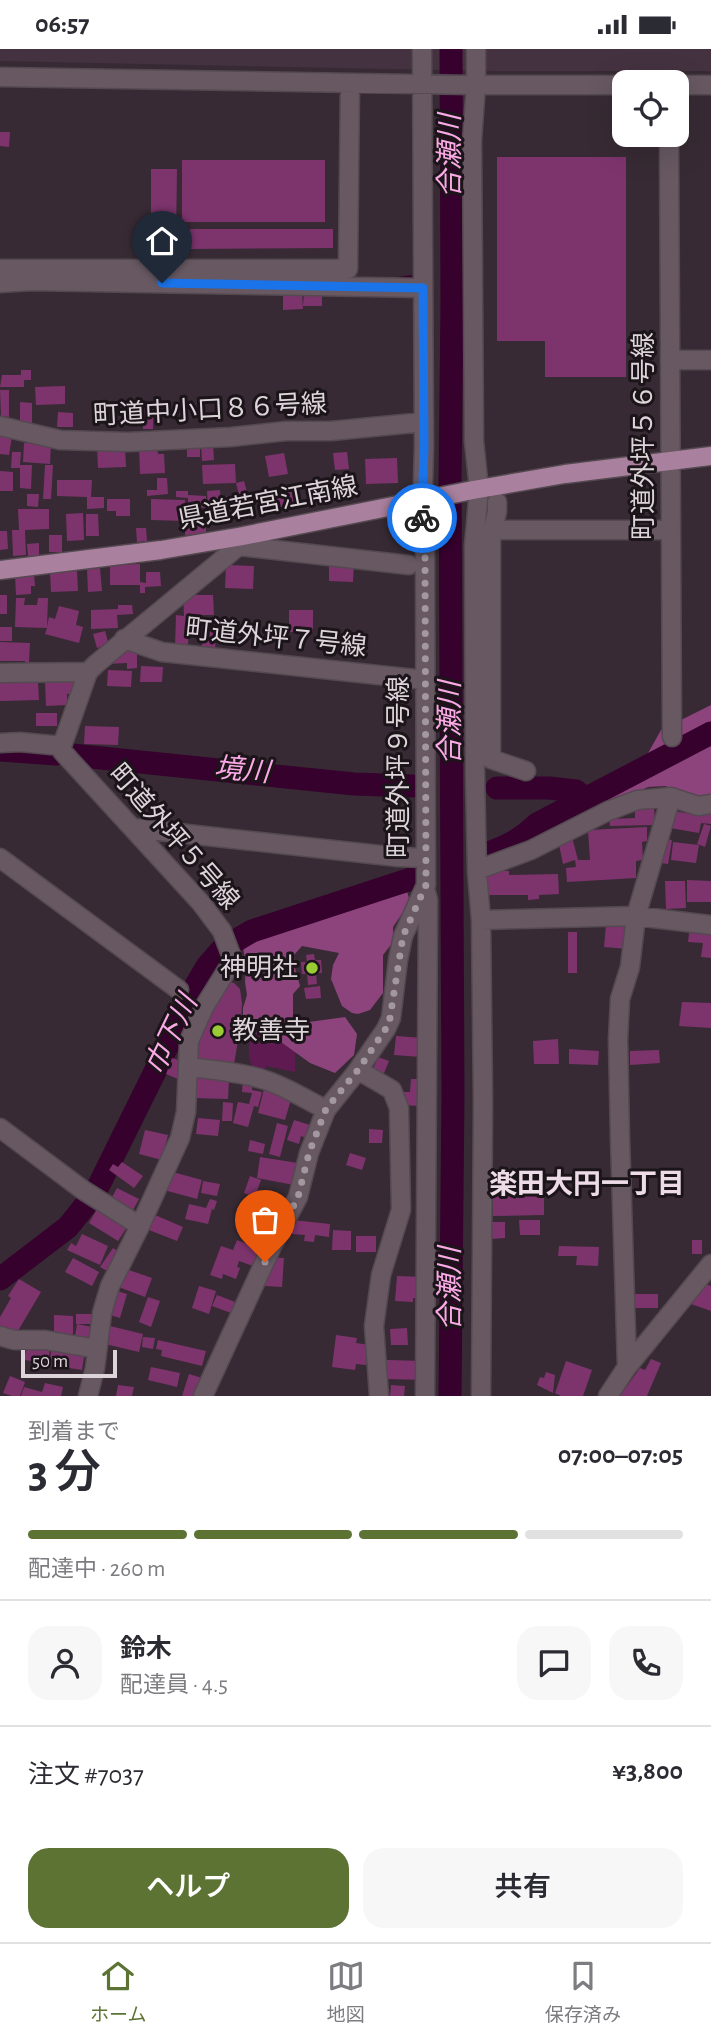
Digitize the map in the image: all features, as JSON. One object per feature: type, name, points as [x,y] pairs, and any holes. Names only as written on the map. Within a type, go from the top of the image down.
[{"type":"main road","name":"県道若宮江南線","points":[[0,570],[241,541],[476,489],[565,474],[711,456]]},
{"type":"street","name":"町道外坪９号線","points":[[202,1396],[272,1246],[298,1197],[309,1153],[326,1109],[358,1070],[389,1024],[403,936],[424,889],[422,49]]},
{"type":"street","points":[[476,49],[472,140],[477,870],[481,920],[483,1102],[481,1396]]},
{"type":"street","points":[[0,77],[612,85]]},
{"type":"street","points":[[0,269],[348,269],[351,83]]},
{"type":"street","points":[[689,85],[711,85]]},
{"type":"street","name":"町道外坪５６号線","points":[[669,147],[672,737]]},
{"type":"street","points":[[0,283],[31,281],[423,288]]},
{"type":"street","points":[[670,364],[711,360]]},
{"type":"street","points":[[670,364],[711,368]]},
{"type":"street","name":"町道中小口８６号線","points":[[0,426],[60,440],[128,442],[231,437],[286,431],[331,431],[424,422]]},
{"type":"street","points":[[497,502],[498,511],[491,540],[491,759],[526,771]]},
{"type":"street","points":[[493,530],[671,530]]},
{"type":"street","points":[[0,743],[20,742],[64,752],[88,672],[103,656],[241,541],[409,565]]},
{"type":"street","name":"町道外坪７号線","points":[[124,639],[162,652],[425,680]]},
{"type":"street","points":[[0,673],[88,672]]},
{"type":"street","name":"町道外坪５号線","points":[[64,752],[201,903],[222,931],[231,955],[230,965],[196,1024],[190,1041],[186,1112],[180,1137],[110,1286],[102,1313],[88,1396]]},
{"type":"street","points":[[477,870],[556,839],[608,811],[637,800],[671,797],[698,806],[711,804]]},
{"type":"street","points":[[627,1367],[618,1040],[620,999],[630,967],[636,916],[671,797]]},
{"type":"street","points":[[133,828],[425,858]]},
{"type":"street","points":[[0,858],[179,990]]},
{"type":"street","points":[[424,889],[428,900],[425,1396]]},
{"type":"street","points":[[481,920],[636,916],[711,925]]},
{"type":"street","points":[[188,1067],[265,1080],[326,1109]]},
{"type":"street","points":[[358,1070],[392,1090],[399,1108],[401,1210],[381,1275],[374,1326],[379,1396]]},
{"type":"street","points":[[0,1128],[83,1190],[140,1226]]},
{"type":"street","points":[[608,1396],[627,1367],[711,1264]]},
{"type":"street","points":[[0,1336],[14,1340],[45,1341],[97,1349]]},
{"type":"shaded area","points":[[0,49],[711,49],[711,71],[494,71],[0,61]]},
{"type":"shaded area","points":[[711,705],[711,797],[695,797],[665,786],[648,787],[605,806],[575,795],[647,755],[661,730]]},
{"type":"shaded area","points":[[393,878],[407,891],[410,902],[393,927],[393,942],[383,955],[383,993],[370,1010],[358,1014],[342,1006],[331,979],[333,965],[339,953],[302,946],[294,955],[300,986],[293,994],[293,1018],[309,1022],[345,1017],[357,1034],[354,1055],[335,1073],[310,1063],[281,1042],[264,1035],[249,1033],[243,1018],[247,995],[241,934],[256,923],[311,902]]},
{"type":"shaded area","points":[[250,1024],[295,1024],[295,1072],[266,1066],[265,1077],[253,1068],[249,1055]]},
{"type":"building","points":[[0,132],[10,132],[9,147],[0,146]]},
{"type":"building","points":[[497,157],[626,157],[626,377],[545,377],[545,341],[497,341]]},
{"type":"building","points":[[182,160],[325,160],[325,222],[182,222]]},
{"type":"building","points":[[151,169],[177,169],[176,238],[151,238]]},
{"type":"building","points":[[181,229],[333,229],[333,248],[181,249]]},
{"type":"building","points":[[302,293],[303,309],[283,310],[283,294]]},
{"type":"building","points":[[304,293],[322,293],[322,306],[303,306]]},
{"type":"building","points":[[21,370],[31,370],[31,380],[24,380],[24,387],[0,387],[2,375],[21,375]]},
{"type":"building","points":[[65,386],[65,404],[36,405],[35,387]]},
{"type":"building","points":[[0,390],[9,390],[9,417],[1,416]]},
{"type":"building","points":[[20,402],[32,403],[32,424],[20,423]]},
{"type":"building","points":[[143,408],[153,408],[153,429],[143,429]]},
{"type":"building","points":[[58,412],[73,413],[73,427],[57,427]]},
{"type":"building","points":[[0,434],[12,436],[9,455],[0,454]]},
{"type":"building","points":[[24,443],[51,444],[50,464],[23,462]]},
{"type":"building","points":[[200,443],[200,457],[187,457],[187,444]]},
{"type":"building","points":[[201,444],[213,444],[214,460],[202,461]]},
{"type":"building","points":[[157,445],[158,454],[164,454],[165,473],[140,474],[139,446]]},
{"type":"building","points":[[125,447],[126,467],[98,468],[97,448]]},
{"type":"building","points":[[12,452],[21,452],[20,465],[32,465],[31,489],[20,488],[20,468],[11,468]]},
{"type":"building","points":[[347,452],[349,469],[335,470],[333,453]]},
{"type":"building","points":[[284,453],[288,474],[269,477],[265,456]]},
{"type":"building","points":[[397,458],[398,483],[366,484],[365,459]]},
{"type":"building","points":[[235,464],[236,483],[203,484],[202,465]]},
{"type":"building","points":[[45,465],[53,465],[51,499],[43,499]]},
{"type":"building","points":[[0,471],[13,472],[13,491],[0,491]]},
{"type":"building","points":[[157,478],[167,478],[168,494],[147,496],[147,490],[157,490]]},
{"type":"building","points":[[57,480],[92,480],[91,497],[104,497],[104,508],[87,509],[87,497],[57,496]]},
{"type":"building","points":[[244,481],[253,513],[244,515],[236,483]]},
{"type":"building","points":[[293,488],[295,506],[277,508],[275,490]]},
{"type":"building","points":[[220,490],[222,523],[209,524],[207,491]]},
{"type":"building","points":[[176,491],[206,496],[206,508],[188,507],[188,498],[176,497]]},
{"type":"building","points":[[27,494],[39,494],[38,507],[27,506]]},
{"type":"building","points":[[235,495],[237,507],[225,508],[223,497]]},
{"type":"building","points":[[107,499],[130,499],[130,516],[116,516],[116,511],[107,511]]},
{"type":"building","points":[[151,499],[185,500],[184,521],[151,520]]},
{"type":"building","points":[[18,509],[49,509],[49,529],[25,530],[26,555],[13,556],[12,530],[19,530]]},
{"type":"building","points":[[83,513],[84,540],[67,541],[66,514]]},
{"type":"building","points":[[86,514],[98,514],[99,536],[86,536]]},
{"type":"building","points":[[206,520],[206,534],[185,535],[185,521]]},
{"type":"building","points":[[136,528],[146,528],[147,541],[137,542]]},
{"type":"building","points":[[0,531],[7,531],[8,549],[0,550]]},
{"type":"building","points":[[49,535],[62,535],[62,552],[49,552]]},
{"type":"building","points":[[39,543],[39,556],[28,556],[27,544]]},
{"type":"building","points":[[329,561],[354,562],[353,582],[329,581]]},
{"type":"building","points":[[140,564],[140,585],[110,585],[110,565]]},
{"type":"building","points":[[226,565],[254,566],[253,589],[225,588]]},
{"type":"building","points":[[100,568],[102,591],[88,592],[87,569]]},
{"type":"building","points":[[77,571],[78,591],[51,592],[50,572]]},
{"type":"building","points":[[146,572],[160,572],[161,586],[145,587],[145,593],[140,593],[140,582],[146,583]]},
{"type":"building","points":[[34,574],[35,586],[31,586],[31,594],[16,595],[15,575]]},
{"type":"building","points":[[0,595],[7,595],[7,614],[0,614]]},
{"type":"building","points":[[183,595],[213,595],[214,615],[189,615],[188,647],[175,647],[176,615],[184,616]]},
{"type":"building","points":[[16,598],[25,598],[24,605],[37,605],[38,598],[48,598],[47,627],[49,617],[55,619],[59,606],[79,611],[76,625],[83,627],[79,643],[45,634],[47,628],[15,627]]},
{"type":"building","points":[[118,605],[132,605],[133,614],[117,615],[118,628],[91,629],[91,610],[118,609]]},
{"type":"building","points":[[289,610],[313,610],[313,632],[289,632]]},
{"type":"building","points":[[0,627],[12,627],[12,641],[0,641]]},
{"type":"building","points":[[202,628],[216,628],[215,653],[202,653]]},
{"type":"building","points":[[105,631],[109,645],[97,648],[93,634]]},
{"type":"building","points":[[0,642],[30,643],[29,662],[37,662],[37,671],[25,672],[25,661],[0,661]]},
{"type":"building","points":[[115,649],[137,649],[137,668],[127,669],[127,663],[107,664]]},
{"type":"building","points":[[141,666],[163,667],[162,682],[140,682]]},
{"type":"building","points":[[108,670],[132,671],[131,687],[107,686]]},
{"type":"building","points":[[75,680],[75,693],[67,694],[67,705],[46,706],[45,682]]},
{"type":"building","points":[[38,682],[39,700],[0,701],[0,683]]},
{"type":"building","points":[[36,713],[57,713],[57,726],[36,726]]},
{"type":"building","points":[[85,726],[119,727],[118,745],[84,744]]},
{"type":"building","points":[[654,805],[655,825],[610,826],[609,819],[635,818],[635,806]]},
{"type":"building","points":[[703,810],[711,810],[711,824],[701,823],[699,833],[670,828],[674,811],[702,816]]},
{"type":"building","points":[[704,824],[711,826],[705,847],[697,844]]},
{"type":"building","points":[[647,827],[647,841],[642,842],[643,860],[636,861],[636,878],[567,882],[566,868],[576,867],[575,860],[563,864],[558,840],[572,837],[578,860],[590,860],[588,830]]},
{"type":"building","points":[[660,838],[672,840],[668,864],[655,862]]},
{"type":"building","points":[[673,842],[699,845],[696,863],[671,860]]},
{"type":"building","points":[[486,871],[509,871],[509,875],[558,874],[559,894],[539,895],[539,899],[528,900],[528,895],[487,895]]},
{"type":"building","points":[[687,880],[711,881],[711,902],[687,902]]},
{"type":"building","points":[[665,881],[685,881],[686,908],[666,909]]},
{"type":"building","points":[[606,924],[629,926],[629,949],[604,947]]},
{"type":"building","points":[[690,926],[711,928],[711,958],[701,957],[703,943],[688,942]]},
{"type":"building","points":[[568,932],[577,932],[577,973],[568,973]]},
{"type":"building","name":"神明社","points":[[314,954],[315,960],[321,960],[322,973],[316,973],[317,984],[308,985],[307,974],[302,974],[301,962],[307,962],[306,955]]},
{"type":"building","name":"教善寺","points":[[223,981],[234,983],[240,989],[242,1003],[233,1070],[192,1064],[195,1040]]},
{"type":"building","points":[[320,986],[321,998],[306,999],[304,988]]},
{"type":"building","points":[[682,1002],[711,1003],[711,1028],[679,1026]]},
{"type":"building","points":[[396,1036],[423,1038],[421,1057],[394,1055]]},
{"type":"building","points":[[558,1039],[559,1064],[534,1064],[533,1041]]},
{"type":"building","points":[[569,1049],[599,1051],[598,1065],[569,1064]]},
{"type":"building","points":[[659,1050],[660,1063],[630,1065],[630,1051]]},
{"type":"building","points":[[378,1057],[389,1061],[382,1078],[371,1074]]},
{"type":"building","points":[[172,1058],[184,1062],[178,1079],[166,1074]]},
{"type":"building","points":[[194,1078],[229,1079],[228,1099],[194,1098]]},
{"type":"building","points":[[243,1079],[253,1080],[252,1090],[262,1092],[258,1107],[254,1106],[248,1127],[233,1123],[238,1102],[249,1104],[252,1093],[242,1092]]},
{"type":"building","points":[[411,1079],[421,1079],[419,1106],[402,1105],[403,1092],[410,1092]]},
{"type":"building","points":[[264,1089],[292,1096],[285,1120],[258,1113]]},
{"type":"building","points":[[223,1102],[233,1103],[232,1121],[222,1121]]},
{"type":"building","points":[[198,1118],[220,1120],[218,1136],[196,1134]]},
{"type":"building","points":[[294,1120],[310,1125],[306,1138],[301,1136],[299,1144],[287,1140]]},
{"type":"building","points":[[277,1123],[288,1126],[280,1157],[269,1154]]},
{"type":"building","points":[[369,1129],[383,1130],[382,1143],[369,1143]]},
{"type":"building","points":[[145,1130],[168,1135],[162,1160],[139,1154]]},
{"type":"building","points":[[250,1140],[265,1144],[263,1154],[248,1151]]},
{"type":"building","points":[[350,1153],[366,1158],[362,1170],[346,1165]]},
{"type":"building","points":[[260,1157],[298,1163],[294,1185],[257,1178]]},
{"type":"building","points":[[122,1162],[143,1176],[134,1188],[109,1170],[113,1164],[118,1167]]},
{"type":"building","points":[[169,1171],[202,1180],[197,1199],[164,1190]]},
{"type":"building","points":[[250,1176],[261,1180],[255,1197],[244,1193]]},
{"type":"building","points":[[203,1181],[220,1184],[217,1196],[201,1193]]},
{"type":"building","points":[[117,1188],[139,1199],[132,1212],[110,1201]]},
{"type":"building","points":[[493,1190],[544,1190],[544,1215],[493,1216]]},
{"type":"building","points":[[210,1199],[217,1201],[208,1224],[185,1219],[189,1204],[206,1208]]},
{"type":"building","points":[[97,1209],[127,1227],[118,1241],[89,1223]]},
{"type":"building","points":[[155,1215],[183,1227],[177,1241],[149,1230]]},
{"type":"building","points":[[293,1220],[330,1224],[329,1237],[315,1235],[314,1242],[304,1241],[305,1235],[292,1234]]},
{"type":"building","points":[[519,1220],[540,1220],[540,1235],[520,1235]]},
{"type":"building","points":[[490,1222],[505,1222],[505,1238],[490,1239]]},
{"type":"building","points":[[333,1230],[351,1231],[351,1250],[332,1250]]},
{"type":"building","points":[[82,1234],[108,1246],[100,1265],[67,1250],[71,1243],[76,1246]]},
{"type":"building","points":[[356,1236],[376,1236],[376,1252],[356,1252]]},
{"type":"building","points":[[237,1240],[260,1249],[253,1266],[239,1261],[237,1267],[240,1268],[236,1279],[223,1274],[222,1279],[210,1275],[221,1246],[233,1250]]},
{"type":"building","points":[[692,1240],[702,1240],[702,1254],[692,1254]]},
{"type":"building","points":[[559,1246],[599,1247],[598,1266],[576,1265],[577,1256],[558,1256]]},
{"type":"building","points":[[113,1248],[121,1253],[109,1272],[100,1267]]},
{"type":"building","points":[[267,1257],[284,1258],[282,1287],[265,1286]]},
{"type":"building","points":[[73,1258],[99,1272],[92,1286],[65,1272]]},
{"type":"building","points":[[123,1268],[152,1278],[145,1297],[116,1286]]},
{"type":"building","points":[[397,1276],[424,1277],[422,1299],[413,1298],[413,1302],[395,1301]]},
{"type":"building","points":[[19,1279],[41,1292],[15,1336],[0,1328],[0,1317],[11,1298],[8,1296]]},
{"type":"building","points":[[699,1282],[711,1286],[711,1311],[691,1304]]},
{"type":"building","points":[[199,1286],[216,1291],[209,1314],[192,1308]]},
{"type":"building","points":[[114,1290],[127,1294],[120,1318],[107,1314]]},
{"type":"building","points":[[628,1294],[658,1294],[658,1308],[628,1308]]},
{"type":"building","points":[[217,1295],[235,1302],[231,1313],[212,1306]]},
{"type":"building","points":[[148,1297],[160,1301],[151,1327],[139,1322]]},
{"type":"building","points":[[76,1314],[93,1314],[93,1324],[76,1324]]},
{"type":"building","points":[[54,1315],[73,1316],[73,1334],[54,1334]]},
{"type":"building","points":[[77,1324],[92,1327],[90,1339],[75,1336]]},
{"type":"building","points":[[110,1326],[143,1334],[139,1352],[105,1344]]},
{"type":"building","points":[[407,1328],[408,1345],[391,1345],[390,1329]]},
{"type":"building","points":[[336,1335],[357,1338],[356,1343],[369,1345],[366,1365],[356,1364],[355,1370],[332,1367]]},
{"type":"building","points":[[143,1337],[155,1338],[153,1349],[142,1347]]},
{"type":"building","points":[[158,1340],[206,1351],[202,1366],[161,1356],[162,1350],[156,1349]]},
{"type":"building","points":[[27,1345],[50,1348],[48,1363],[24,1360]]},
{"type":"building","points":[[52,1346],[85,1351],[82,1370],[49,1365]]},
{"type":"building","points":[[651,1359],[661,1363],[647,1396],[620,1396],[640,1368],[645,1370]]},
{"type":"building","points":[[387,1360],[424,1361],[424,1380],[387,1379]]},
{"type":"building","points":[[566,1361],[592,1370],[583,1396],[561,1396],[555,1393]]},
{"type":"building","points":[[151,1367],[180,1373],[177,1387],[148,1380]]},
{"type":"building","points":[[546,1372],[555,1375],[553,1393],[537,1385]]},
{"type":"building","points":[[189,1374],[202,1378],[196,1396],[182,1396]]},
{"type":"building","points":[[10,1376],[25,1382],[20,1396],[3,1393]]},
{"type":"building","points":[[45,1383],[63,1387],[61,1396],[21,1396],[24,1387],[42,1392]]},
{"type":"building","points":[[118,1385],[134,1387],[132,1396],[116,1396]]},
{"type":"building","points":[[391,1385],[405,1386],[404,1396],[390,1396]]},
{"type":"waterway","name":"合瀬川","points":[[450,1396],[453,1094],[451,49]]},
{"type":"waterway","points":[[396,279],[411,277]]},
{"type":"waterway","name":"巾下川","points":[[485,854],[513,842],[537,824],[711,733]]},
{"type":"waterway","name":"境川","points":[[0,750],[56,754]]},
{"type":"waterway","name":"境川","points":[[72,755],[354,784],[412,786]]},
{"type":"waterway","name":"境川","points":[[497,788],[576,791],[585,798]]},
{"type":"waterway","name":"巾下川","points":[[0,1279],[68,1227],[95,1193],[196,985],[223,948],[252,931],[414,878]]},
{"type":"way so far","points":[[265,1262],[298,1197],[309,1153],[326,1109],[358,1070],[389,1024],[403,936],[426,885],[425,552],[422,518]]},
{"type":"place","name":"神明社","points":[[312,968]]},
{"type":"place","name":"教善寺","points":[[218,1031]]},
{"type":"district","name":"楽田大円一丁目","points":[[587,1185]]},
{"type":"route","points":[[162,283],[423,288],[422,518]]}]
